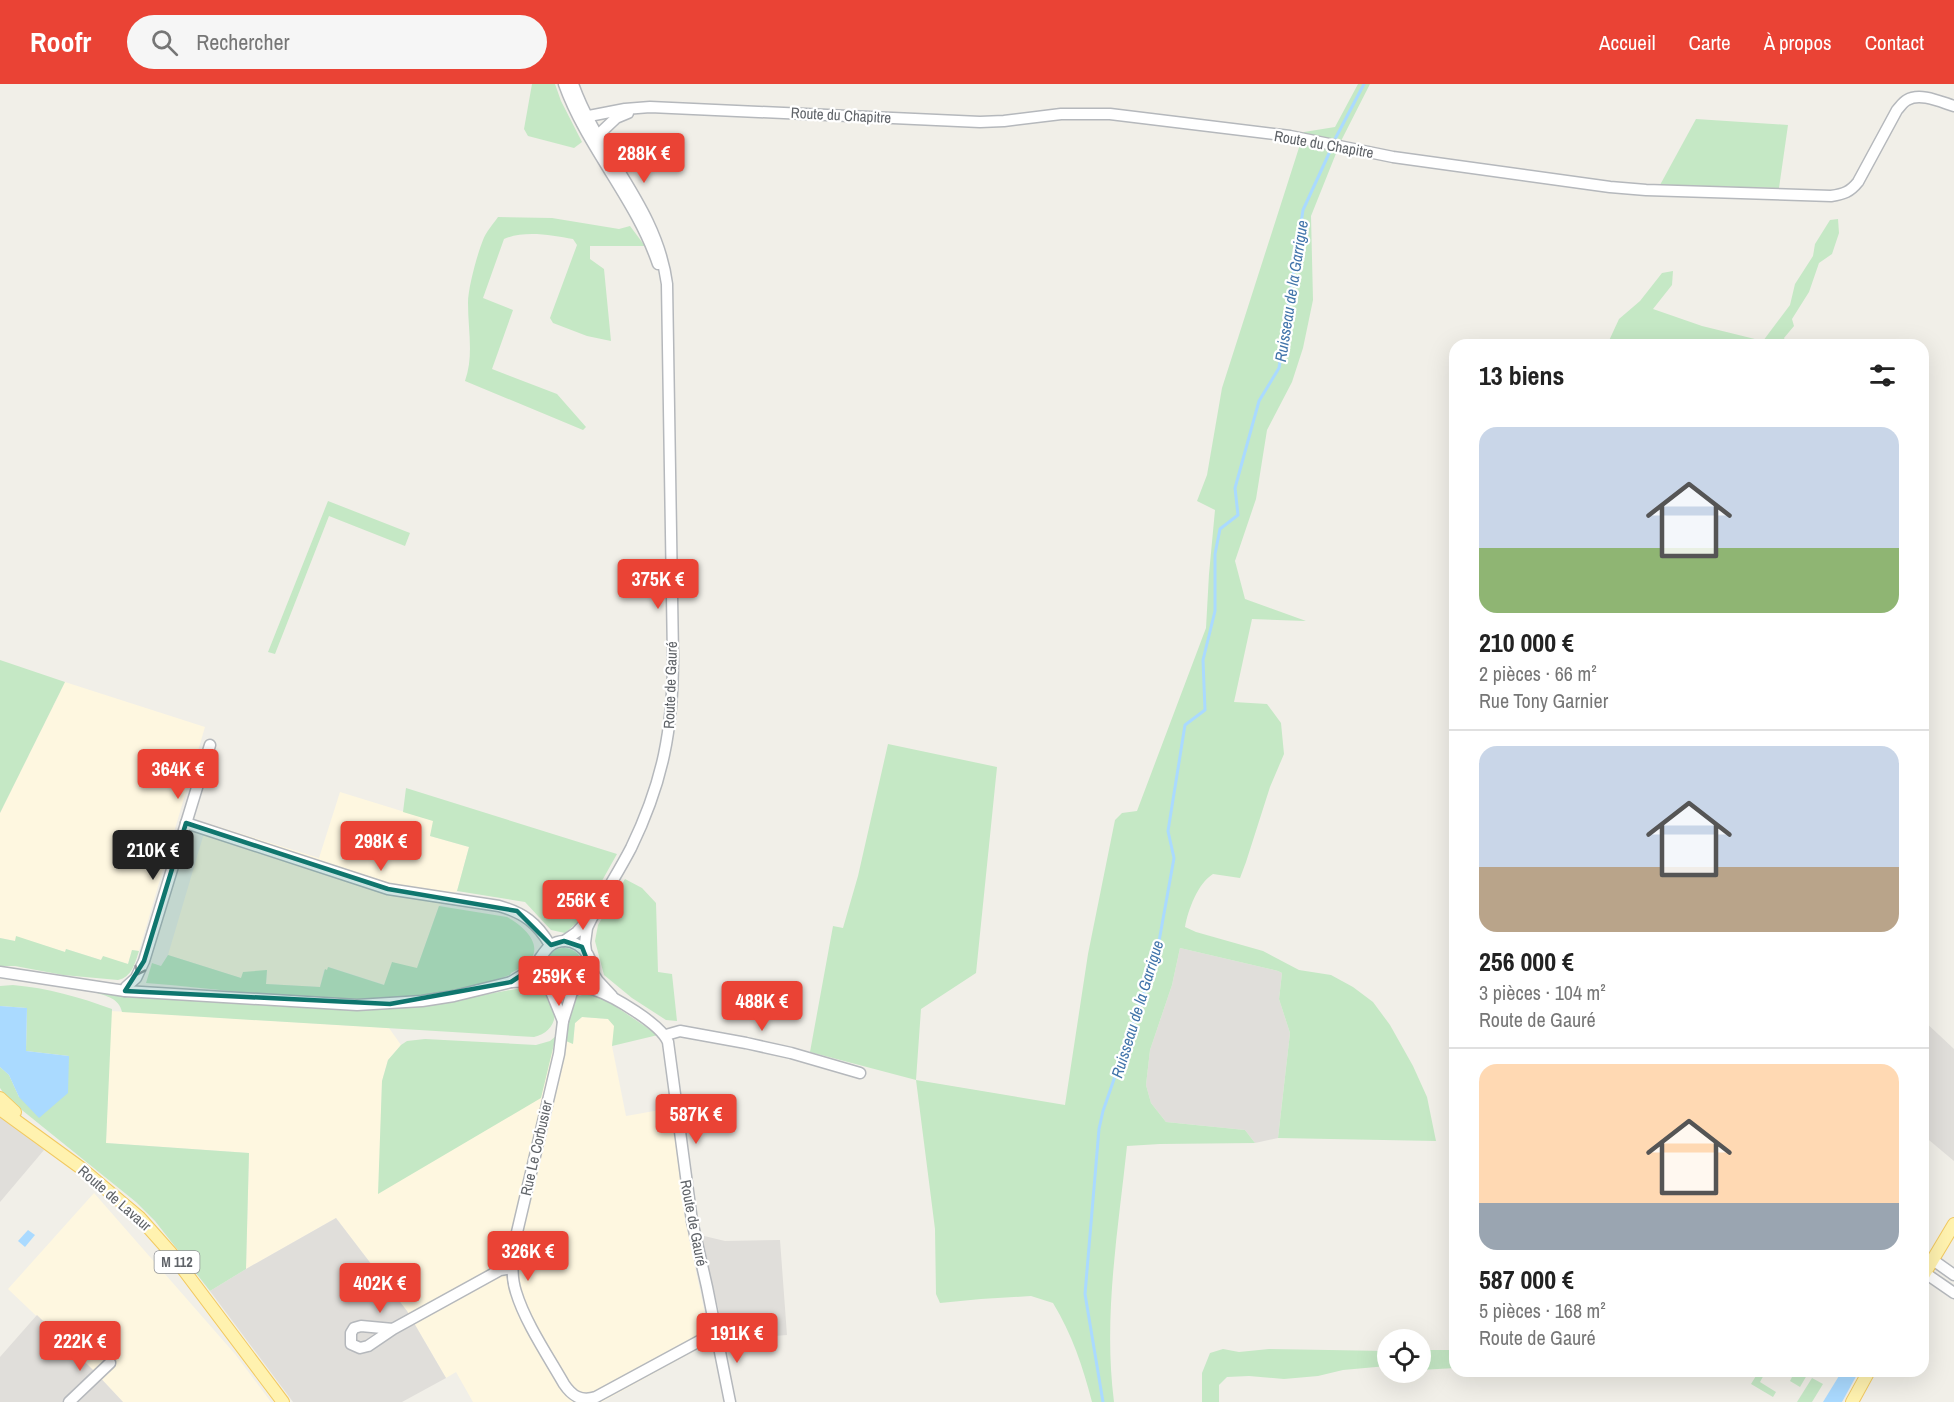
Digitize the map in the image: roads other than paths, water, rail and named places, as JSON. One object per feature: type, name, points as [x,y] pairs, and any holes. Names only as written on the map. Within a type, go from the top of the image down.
[{"type":"main road","name":"Route de Lavaur","points":[[0,1098],[49,1143],[129,1207],[155,1233],[283,1402]]},
{"type":"main road","name":"Route de Lavaur","points":[[0,1109],[49,1143]]},
{"type":"main road","points":[[1929,1263],[1954,1224]]},
{"type":"main road","points":[[1852,1402],[1866,1377]]},
{"type":"street","name":"Route de Gauré","points":[[564,84],[644,230],[657,261],[666,296],[673,657],[671,711],[665,752],[654,796],[629,850],[587,928],[586,952]]},
{"type":"street","name":"Route de Gauré","points":[[573,84],[584,120]]},
{"type":"street","name":"Route du Chapitre","points":[[584,120],[625,109],[675,107],[980,122],[1061,114],[1110,114],[1290,136],[1393,157],[1611,187],[1832,196],[1852,190],[1897,110],[1906,100],[1923,98],[1954,106]]},
{"type":"street","name":"Route du Chapitre","points":[[593,136],[616,118],[639,108]]},
{"type":"street","points":[[125,991],[140,973],[210,745]]},
{"type":"street","points":[[186,823],[388,889],[499,906],[517,911],[531,920],[550,945]]},
{"type":"street","name":"Route de Gauré","points":[[564,941],[577,932],[594,914]]},
{"type":"street","points":[[511,982],[533,967],[550,945],[564,941],[577,944],[586,952],[591,964],[591,970],[585,983],[576,990]]},
{"type":"street","points":[[540,959],[539,973],[548,987]]},
{"type":"street","points":[[591,970],[614,998]]},
{"type":"street","points":[[3,974],[125,991],[368,1005],[422,1001],[511,982],[531,981],[561,993],[594,990],[614,998],[659,1027],[666,1035],[680,1031],[746,1043],[860,1073]]},
{"type":"street","name":"Rue Le Corbusier","points":[[548,987],[563,1021]]},
{"type":"street","name":"Rue Le Corbusier","points":[[576,990],[563,1021],[559,1054],[514,1245],[512,1268],[516,1292],[564,1384],[569,1392],[580,1401],[596,1397],[716,1332]]},
{"type":"street","name":"Route de Gauré","points":[[666,1035],[670,1047],[692,1221],[730,1402]]},
{"type":"street","points":[[1929,1267],[1954,1275]]},
{"type":"street","points":[[393,1329],[500,1270],[512,1268]]},
{"type":"street","points":[[1929,1268],[1954,1293]]},
{"type":"street","points":[[69,1402],[110,1363]]},
{"type":"water","points":[[0,1006],[27,1008],[26,1051],[69,1056],[68,1093],[39,1118],[19,1097],[9,1075],[0,1067]]},
{"type":"water","points":[[28,1230],[35,1235],[25,1247],[18,1241]]},
{"type":"water","points":[[1838,1377],[1856,1377],[1842,1402],[1823,1402]]},
{"type":"waterway","name":"Ruisseau de la Garrigue","points":[[1334,141],[1364,84]]},
{"type":"waterway","name":"Ruisseau de la Garrigue","points":[[1103,1402],[1085,1294],[1099,1129],[1103,1111],[1156,958],[1174,858],[1168,831],[1185,725],[1205,710],[1203,660],[1215,611],[1215,554],[1220,529],[1238,515],[1235,488],[1259,401],[1279,368],[1303,210],[1332,147]]}]
